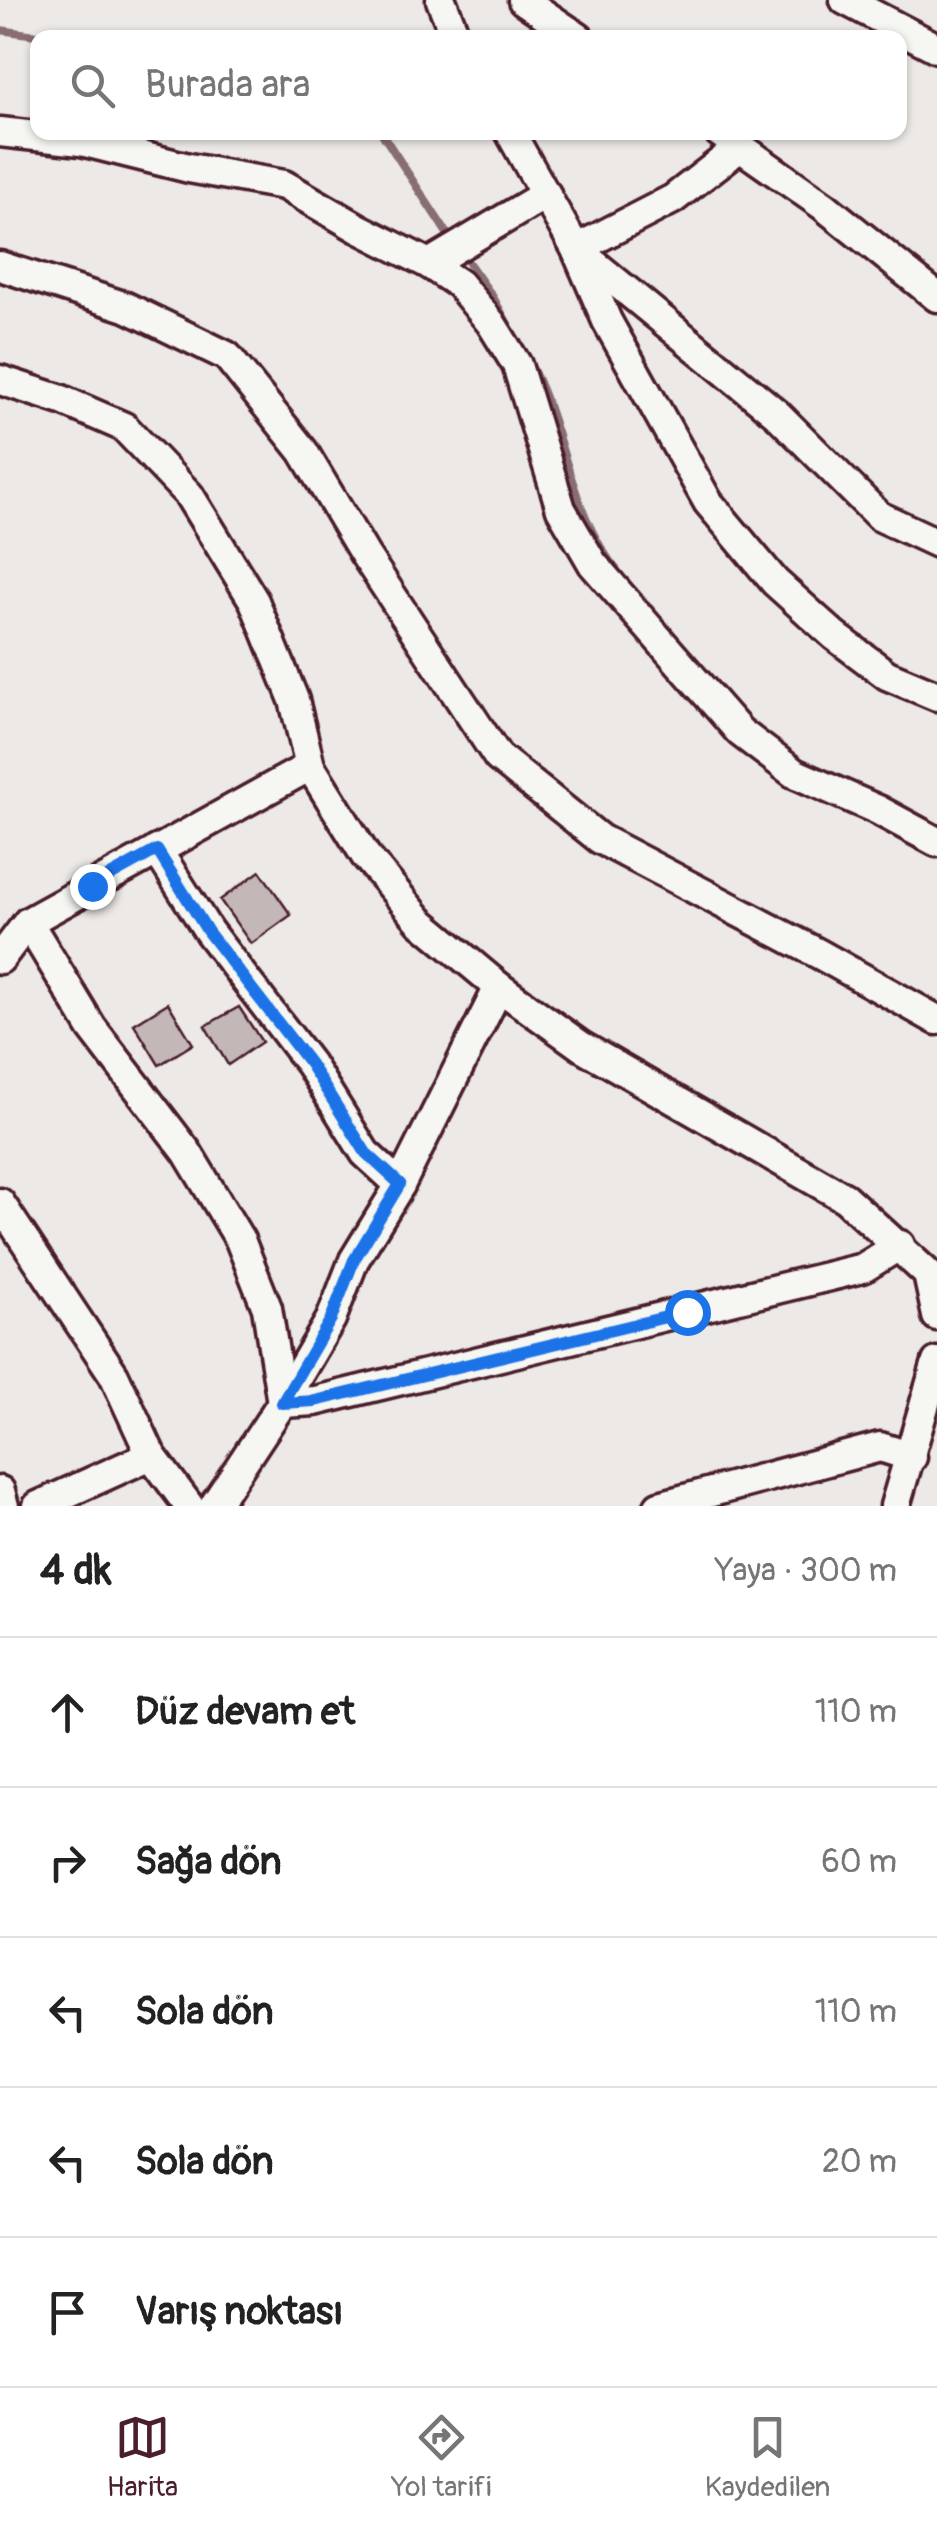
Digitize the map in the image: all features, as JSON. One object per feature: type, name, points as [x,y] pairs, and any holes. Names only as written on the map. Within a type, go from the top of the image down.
[{"type":"street","points":[[441,0],[453,30]]},
{"type":"street","points":[[523,0],[567,30]]},
{"type":"street","points":[[845,0],[902,30]]},
{"type":"street","points":[[907,32],[937,48]]},
{"type":"street","points":[[0,132],[30,135]]},
{"type":"street","points":[[72,140],[189,168],[284,185],[358,228],[436,260],[491,323],[517,364],[561,510],[593,564],[740,732],[794,773],[878,810],[937,842]]},
{"type":"street","points":[[515,140],[576,249],[607,321],[708,502],[775,582],[835,636],[887,675],[937,696]]},
{"type":"street","points":[[576,249],[673,200],[729,140],[824,206],[937,297]]},
{"type":"street","points":[[436,260],[546,194]]},
{"type":"street","points":[[576,249],[777,414],[879,516],[937,543]]},
{"type":"street","points":[[0,266],[126,307],[227,356],[303,451],[365,555],[498,757],[600,840],[820,954],[937,1020]]},
{"type":"street","points":[[0,380],[62,400],[124,428],[189,495],[254,602],[294,700],[310,766],[366,855],[420,922],[499,987],[581,1046],[845,1198],[928,1274],[937,1316]]},
{"type":"street","points":[[0,959],[28,922],[310,766]]},
{"type":"street","points":[[157,850],[208,932],[310,1064],[366,1153],[400,1184]]},
{"type":"street","points":[[28,922],[92,1028],[186,1152],[240,1240],[268,1308],[282,1403]]},
{"type":"street","points":[[214,1506],[282,1403],[331,1319],[354,1260],[400,1184],[499,987]]},
{"type":"street","points":[[0,1203],[114,1375],[151,1456],[189,1506]]},
{"type":"street","points":[[282,1403],[315,1401],[863,1268],[900,1245]]},
{"type":"street","points":[[895,1506],[937,1362]]},
{"type":"street","points":[[659,1506],[880,1447],[912,1457]]},
{"type":"street","points":[[38,1506],[151,1456]]},
{"type":"street","points":[[0,1491],[4,1506]]},
{"type":"building","points":[[260,871],[291,915],[251,944],[220,900]]},
{"type":"building","points":[[168,1003],[193,1044],[159,1065],[134,1024]]},
{"type":"building","points":[[239,1007],[262,1042],[228,1065],[205,1026]]},
{"type":"waterway","points":[[0,30],[30,34]]},
{"type":"waterway","points":[[386,140],[452,241]]},
{"type":"waterway","points":[[461,252],[513,333]]},
{"type":"waterway","points":[[527,358],[540,384],[589,524],[620,574]]},
{"type":"route","points":[[92,886],[157,850],[208,932],[310,1064],[366,1153],[400,1184],[354,1260],[331,1319],[282,1403],[315,1401],[687,1312]]}]
